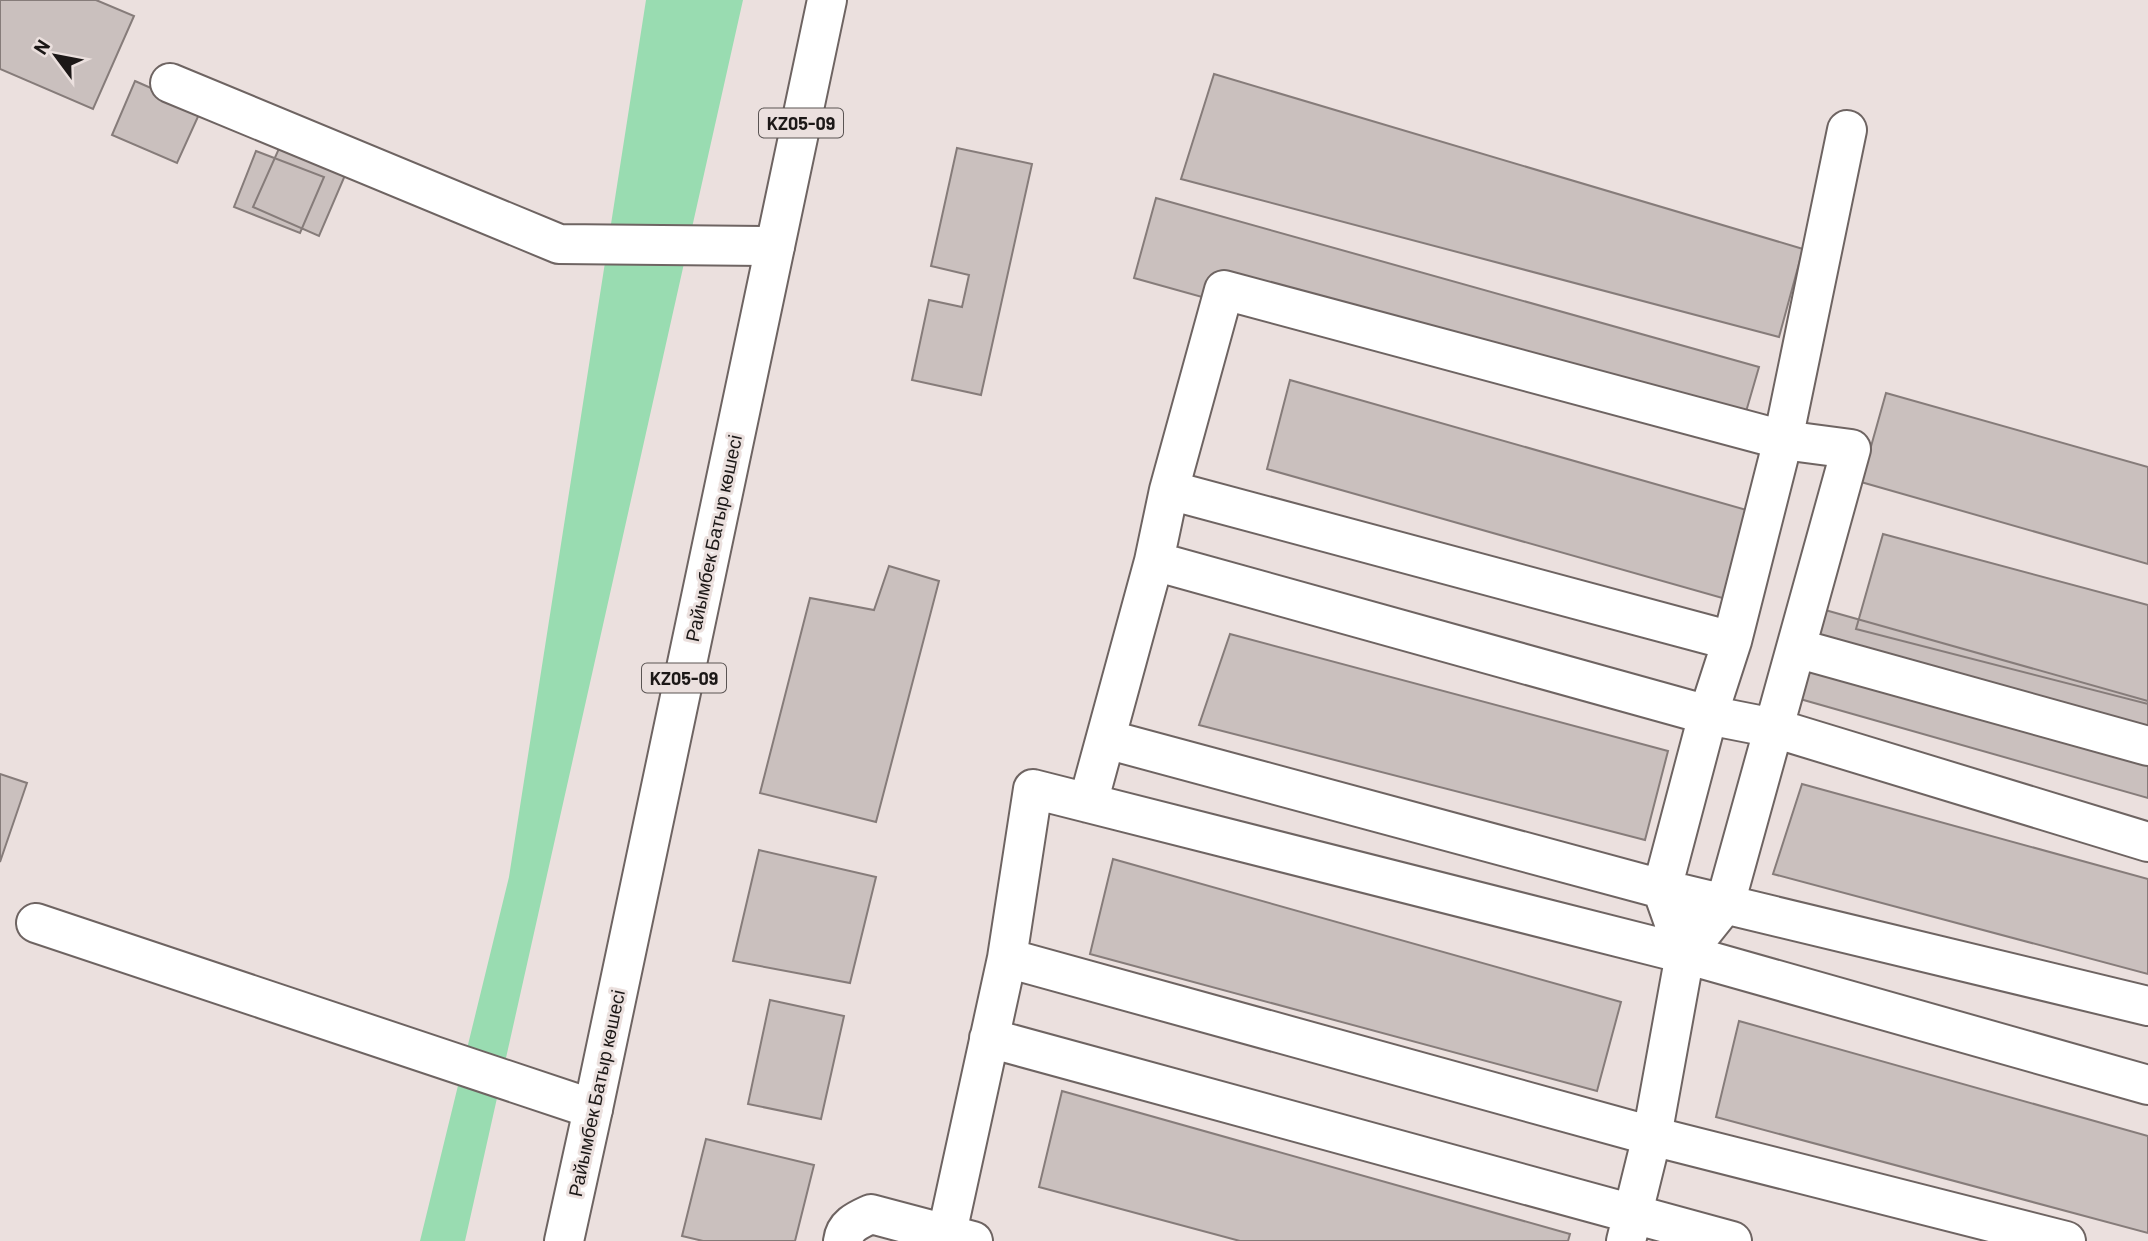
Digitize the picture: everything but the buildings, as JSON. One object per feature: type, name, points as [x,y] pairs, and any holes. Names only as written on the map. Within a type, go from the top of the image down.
[{"type":"main road","name":"Райымбек Батыр көшесі","points":[[564,1241],[827,0]]},
{"type":"main road","points":[[170,83],[559,244],[775,247]]},
{"type":"main road","points":[[1685,954],[1662,889],[1708,715],[1732,641],[1783,440],[1847,130]]},
{"type":"main road","points":[[1088,803],[1224,290],[1783,440],[1851,449],[1725,904],[1685,954],[1652,1136],[1629,1228]]},
{"type":"main road","points":[[1169,490],[1732,641]]},
{"type":"main road","points":[[1154,561],[1708,715],[1774,728],[2148,842]]},
{"type":"main road","points":[[1796,649],[2148,746]]},
{"type":"main road","points":[[1106,738],[1662,889],[2148,1006]]},
{"type":"main road","points":[[843,1241],[844,1234],[854,1222],[871,1214],[960,1237],[989,1038],[1007,958],[1033,789],[1685,954],[2148,1085]]},
{"type":"main road","points":[[36,923],[593,1109]]},
{"type":"main road","points":[[1007,958],[1652,1136],[2066,1241]]},
{"type":"main road","points":[[989,1038],[1629,1228],[1732,1241]]},
{"type":"green space","points":[[646,0],[743,0],[465,1241],[420,1241],[509,877]]}]
